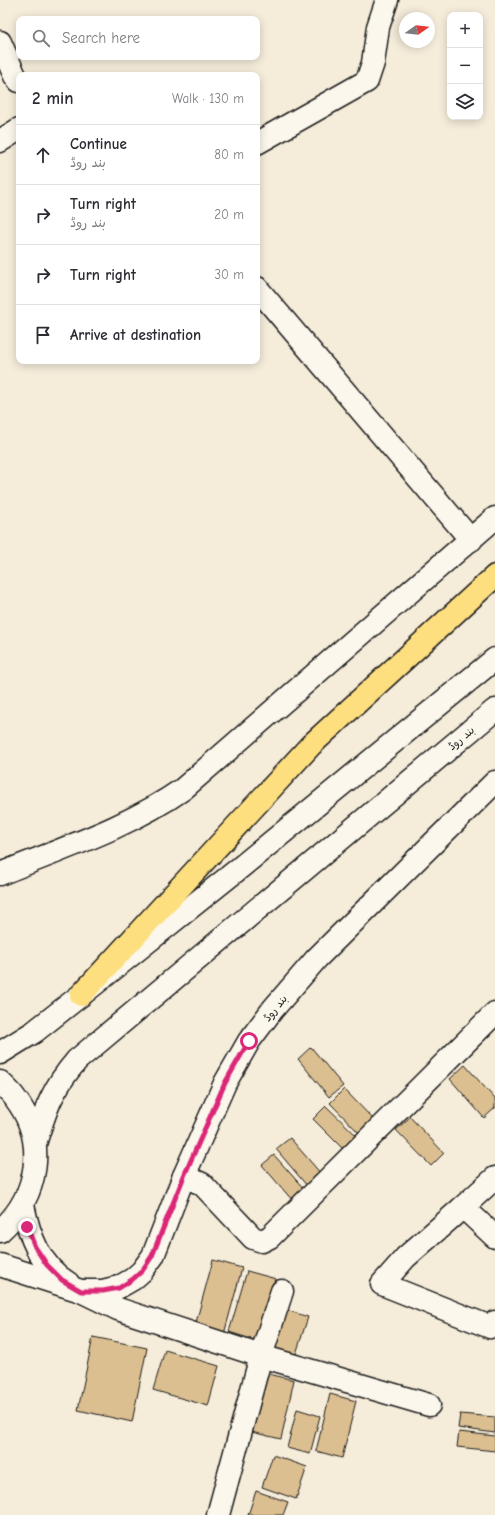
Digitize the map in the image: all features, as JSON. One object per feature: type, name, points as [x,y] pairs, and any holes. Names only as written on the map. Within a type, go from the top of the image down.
[{"type":"highway","points":[[81,995],[311,745],[495,576]]},
{"type":"main road","points":[[260,141],[367,81],[372,63],[378,27],[387,0]]},
{"type":"main road","points":[[0,42],[16,77]]},
{"type":"main road","points":[[0,141],[16,131]]},
{"type":"main road","points":[[260,292],[471,540]]},
{"type":"main road","points":[[0,874],[129,821],[154,808],[183,789],[495,518]]},
{"type":"main road","points":[[0,1053],[34,1032],[81,995],[236,871],[495,659]]},
{"type":"main road","name":"بند روڈ","points":[[35,1144],[48,1103],[57,1086],[77,1060],[495,710]]},
{"type":"main road","name":"بند روڈ","points":[[81,1291],[103,1291],[119,1288],[142,1271],[152,1256],[184,1176],[225,1083],[249,1041],[273,1009],[317,958],[495,782]]},
{"type":"main road","points":[[184,1176],[202,1184],[253,1238],[262,1241],[270,1237],[495,1013]]},
{"type":"main road","points":[[0,1082],[15,1098],[28,1119],[35,1144],[33,1175],[23,1205],[11,1221],[0,1231]]},
{"type":"main road","points":[[495,1178],[406,1257],[382,1284],[490,1327],[495,1322]]},
{"type":"main road","points":[[23,1205],[27,1227],[35,1247],[47,1265],[62,1280],[81,1291],[118,1309],[262,1356],[429,1405]]},
{"type":"main road","points":[[464,1207],[495,1237]]},
{"type":"main road","points":[[0,1265],[81,1291]]},
{"type":"main road","points":[[218,1515],[262,1356],[282,1291]]},
{"type":"building","points":[[311,1047],[343,1086],[329,1097],[298,1059]]},
{"type":"building","points":[[465,1065],[495,1099],[495,1108],[484,1118],[450,1079]]},
{"type":"building","points":[[344,1089],[375,1121],[361,1135],[330,1103]]},
{"type":"building","points":[[326,1106],[359,1138],[346,1152],[313,1119]]},
{"type":"building","points":[[410,1117],[444,1153],[431,1166],[396,1130]]},
{"type":"building","points":[[290,1138],[322,1175],[308,1187],[276,1149]]},
{"type":"building","points":[[274,1155],[305,1190],[293,1201],[262,1165]]},
{"type":"building","points":[[213,1260],[242,1268],[224,1334],[195,1326]]},
{"type":"building","points":[[247,1271],[276,1279],[258,1341],[229,1332]]},
{"type":"building","points":[[280,1308],[308,1317],[295,1357],[267,1347]]},
{"type":"building","points":[[93,1337],[147,1348],[132,1422],[78,1410]]},
{"type":"building","points":[[165,1350],[219,1366],[208,1406],[153,1390]]},
{"type":"building","points":[[260,1372],[294,1380],[281,1439],[247,1431]]},
{"type":"building","points":[[330,1394],[356,1401],[342,1458],[316,1451]]},
{"type":"building","points":[[297,1409],[320,1416],[310,1454],[287,1448]]},
{"type":"building","points":[[460,1414],[495,1417],[495,1433],[458,1428]]},
{"type":"building","points":[[459,1432],[495,1436],[495,1451],[457,1447]]},
{"type":"building","points":[[273,1455],[307,1467],[296,1499],[262,1487]]},
{"type":"building","points":[[256,1491],[288,1502],[283,1515],[248,1515]]},
{"type":"route","points":[[27,1227],[35,1247],[47,1265],[62,1280],[81,1291],[103,1291],[119,1288],[133,1279],[142,1271],[152,1256],[184,1176],[225,1083],[249,1041]]}]
